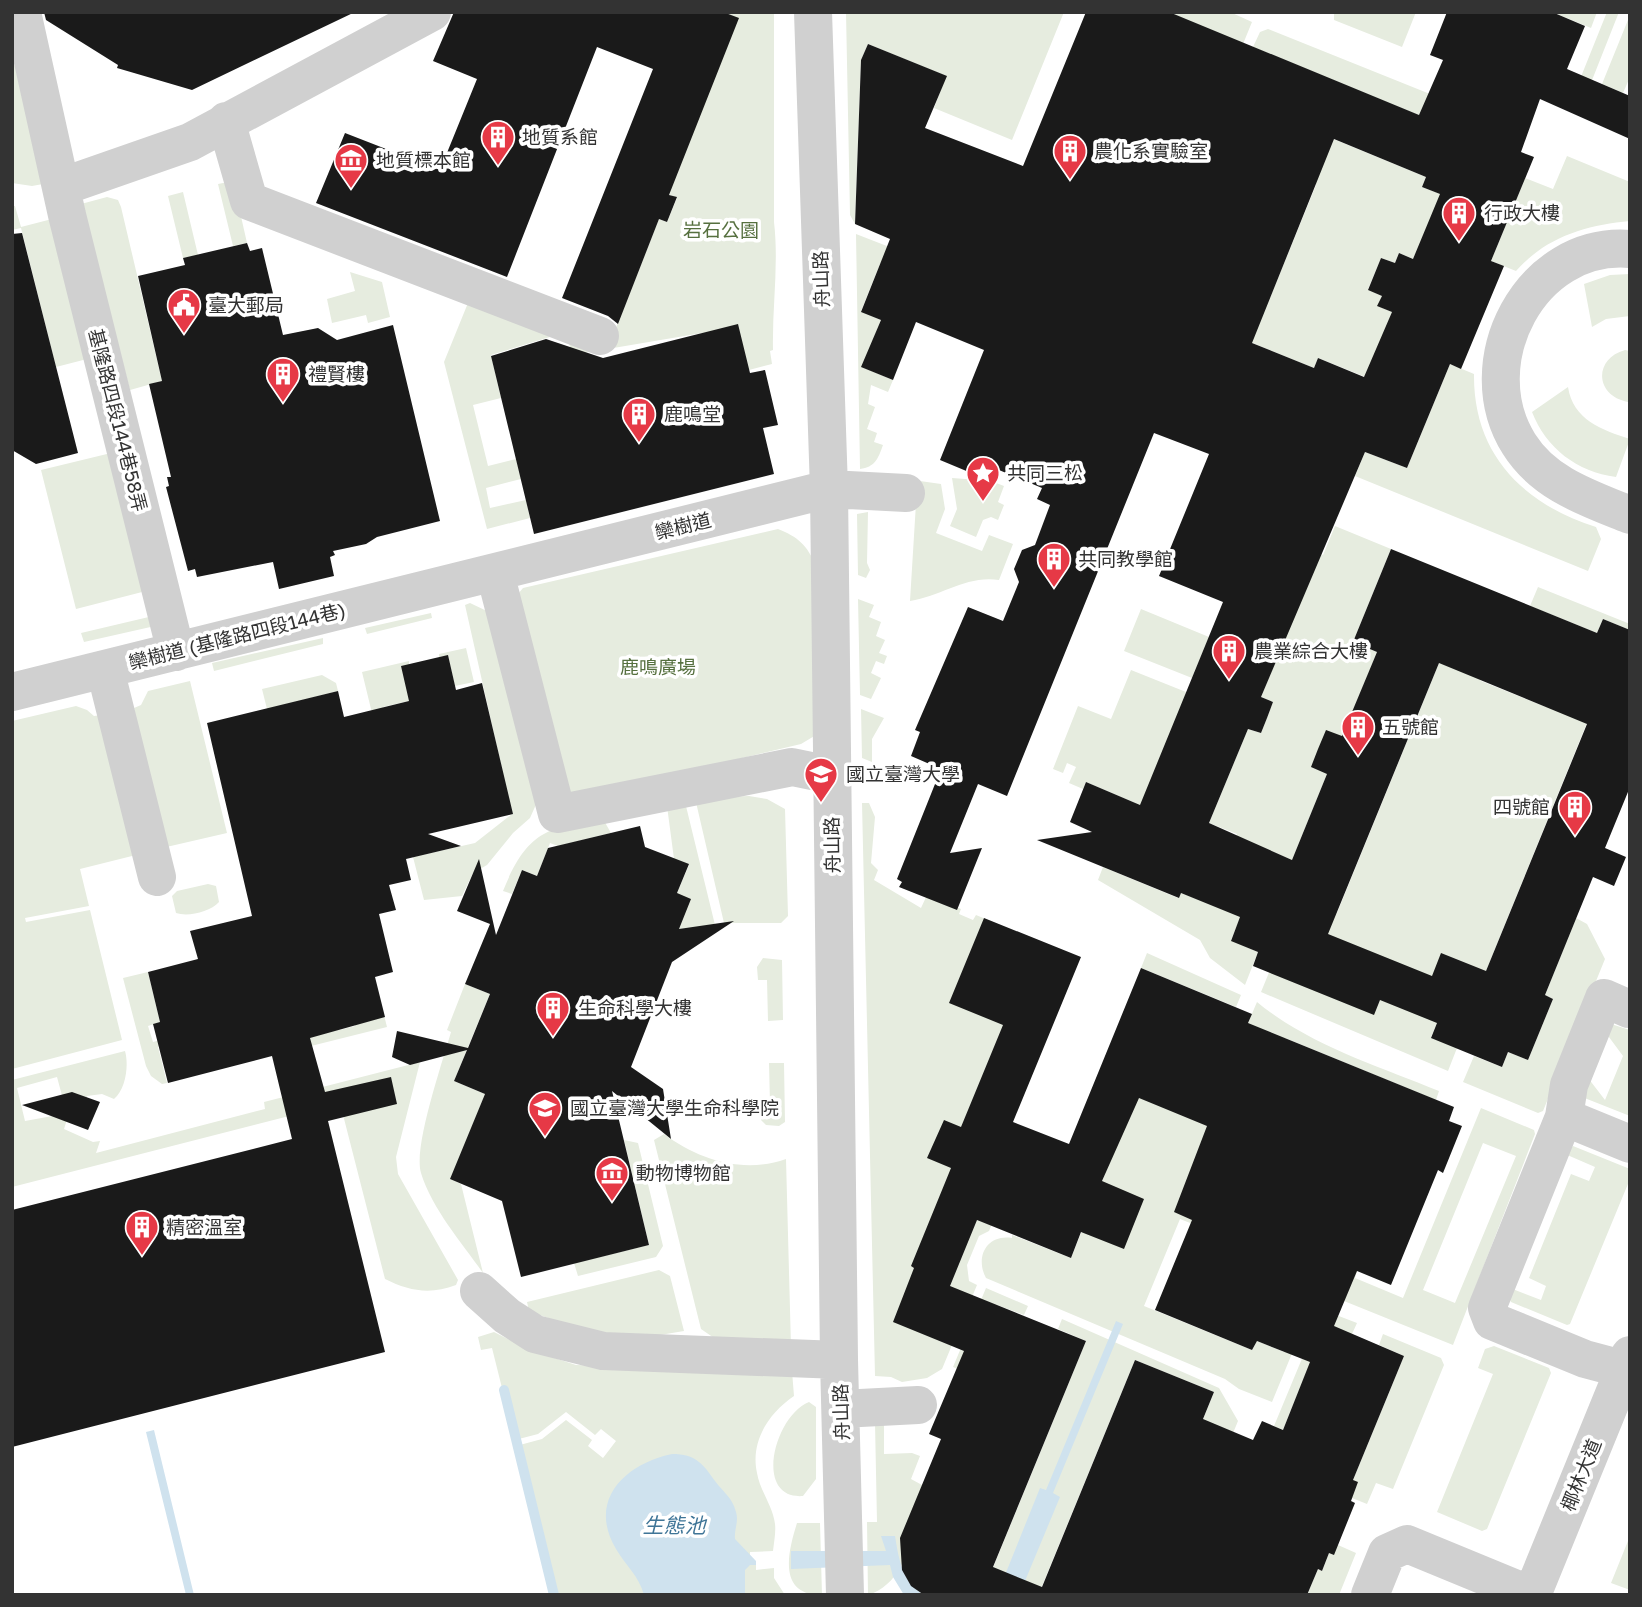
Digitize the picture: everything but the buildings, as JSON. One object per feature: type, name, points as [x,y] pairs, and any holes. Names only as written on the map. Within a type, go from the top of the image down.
[{"type":"street","name":"基隆路四段144巷58弄","points":[[22,12],[61,187],[176,652]]},
{"type":"street","points":[[61,187],[190,142],[432,12]]},
{"type":"street","name":"舟山路","points":[[813,12],[829,489],[839,1360],[845,1595]]},
{"type":"street","points":[[226,121],[249,201],[600,336]]},
{"type":"street","points":[[1629,511],[1578,494],[1555,481],[1535,464],[1518,443],[1507,419],[1501,393],[1500,367],[1505,340],[1515,316],[1530,293],[1549,275],[1572,261],[1597,252],[1630,248]]},
{"type":"street","name":"欒樹道","points":[[479,577],[829,489],[906,493]]},
{"type":"street","points":[[479,577],[557,814],[792,767],[831,775]]},
{"type":"street","name":"欒樹道 (基隆路四段144巷)","points":[[12,692],[479,577]]},
{"type":"street","points":[[105,669],[157,877]]},
{"type":"street","points":[[1628,1365],[1585,1359],[1492,1321],[1487,1308],[1564,1117],[1569,1085],[1604,998],[1629,1009]]},
{"type":"street","points":[[1564,1117],[1630,1144]]},
{"type":"street","points":[[479,1291],[507,1316],[535,1334],[603,1351],[839,1360]]},
{"type":"street","name":"椰林大道","points":[[1531,1595],[1628,1365]]},
{"type":"street","points":[[841,1409],[918,1405]]},
{"type":"street","points":[[1370,1595],[1387,1553],[1407,1544],[1531,1595]]},
{"type":"green space","name":"岩石公園","points":[[723,12],[774,12],[776,254],[773,350],[770,351],[772,364],[749,370],[702,333],[572,355],[567,335],[615,330],[659,219],[667,222],[677,198],[669,195]]},
{"type":"green space","points":[[846,12],[1064,12],[1012,140],[934,108],[946,76],[868,44],[861,60],[855,224],[850,215]]},
{"type":"green space","points":[[1171,12],[1230,12],[1252,22],[1243,44],[1169,16]]},
{"type":"green space","points":[[1334,12],[1416,12],[1402,47],[1334,20]]},
{"type":"green space","points":[[1552,12],[1597,12],[1591,28]]},
{"type":"green space","points":[[1607,12],[1619,12],[1579,113],[1568,109]]},
{"type":"green space","points":[[1630,15],[1630,77],[1623,93],[1602,84]]},
{"type":"green space","points":[[1268,29],[1435,96],[1430,120],[1253,47],[1260,32]]},
{"type":"green space","points":[[12,54],[43,184],[32,186],[12,183]]},
{"type":"green space","points":[[1297,124],[1426,177],[1422,187],[1443,195],[1413,259],[1399,253],[1395,263],[1381,258],[1368,289],[1382,296],[1378,306],[1392,312],[1368,378],[1318,358],[1314,368],[1154,303],[1270,298],[1316,185]]},
{"type":"green space","points":[[1567,156],[1630,182],[1630,221],[1598,226],[1554,241],[1540,249],[1516,271],[1491,261],[1525,178],[1553,189]]},
{"type":"green space","points":[[233,181],[247,243],[233,246],[218,184]]},
{"type":"green space","points":[[183,192],[198,255],[183,258],[168,196]]},
{"type":"green space","points":[[107,197],[118,200],[121,207],[162,381],[130,390],[81,204]]},
{"type":"green space","points":[[12,206],[15,206],[21,227],[52,219],[87,359],[56,367],[21,228],[12,230]]},
{"type":"green space","points":[[856,234],[892,248],[880,264],[861,311],[881,320],[862,367],[893,380],[888,392],[871,385],[868,404],[875,407],[867,429],[877,433],[874,442],[883,445],[875,461],[860,469]]},
{"type":"green space","points":[[350,272],[382,282],[390,317],[368,323],[366,315],[332,323],[327,299],[355,291]]},
{"type":"green space","points":[[1630,274],[1630,316],[1606,319],[1592,327],[1584,284],[1610,275]]},
{"type":"green space","points":[[470,298],[563,333],[491,355],[501,398],[473,405],[488,466],[516,459],[521,479],[486,488],[490,508],[526,500],[530,518],[487,529],[444,362]]},
{"type":"green space","points":[[1625,350],[1630,351],[1628,402],[1609,393],[1602,377],[1607,361]]},
{"type":"green space","points":[[1450,364],[1474,374],[1476,403],[1482,428],[1493,452],[1507,472],[1525,490],[1546,505],[1596,527],[1601,539],[1588,571],[1355,476],[1365,452],[1407,468]]},
{"type":"green space","points":[[1568,387],[1582,416],[1609,432],[1630,439],[1616,477],[1576,464],[1554,447],[1538,425],[1532,412]]},
{"type":"green space","points":[[111,453],[146,591],[76,609],[41,470]]},
{"type":"green space","points":[[952,478],[991,481],[1004,486],[998,502],[1004,505],[998,520],[991,517],[983,520],[976,537],[950,526],[957,509]]},
{"type":"green space","points":[[920,481],[941,484],[945,509],[936,533],[982,551],[989,535],[1013,544],[999,580],[976,580],[910,601],[917,487]]},
{"type":"green space","points":[[868,512],[867,563],[870,570],[866,578],[858,575],[857,514]]},
{"type":"green space","points":[[1335,526],[1391,549],[1353,642],[1377,652],[1292,860],[1268,850],[1231,940],[1258,952],[1245,985],[1210,958],[1200,940],[1098,880],[1103,867],[1178,898],[1181,893],[1208,903],[1237,834],[1209,823],[1248,729],[1261,733],[1273,702],[1261,697],[1320,554],[1323,555]]},
{"type":"green space","name":"鹿鳴廣場","points":[[778,529],[801,542],[815,564],[816,735],[801,744],[575,798],[566,793],[518,594],[523,588]]},
{"type":"green space","points":[[1538,587],[1630,624],[1630,630],[1603,619],[1597,633],[1530,606]]},
{"type":"green space","points":[[858,599],[874,605],[869,617],[881,622],[876,636],[885,640],[879,653],[887,656],[884,664],[876,661],[871,673],[881,678],[871,699],[860,695]]},
{"type":"green space","points":[[470,603],[491,613],[538,800],[530,818],[513,833],[487,865],[473,873],[462,896],[424,900],[413,857],[475,843],[512,814],[465,605]]},
{"type":"green space","points":[[1141,609],[1209,637],[1192,678],[1124,651]]},
{"type":"green space","points":[[431,613],[432,618],[367,634],[365,628]]},
{"type":"green space","points":[[153,616],[155,626],[84,642],[81,633]]},
{"type":"green space","points":[[323,638],[323,644],[214,671],[212,663]]},
{"type":"green space","points":[[1448,641],[1481,681],[1546,707],[1595,703],[1486,971],[1437,1023],[1431,1037],[1457,1048],[1448,1071],[1261,992],[1275,958],[1337,913]]},
{"type":"green space","points":[[466,648],[474,682],[455,686],[448,656],[439,657],[439,654]]},
{"type":"green space","points":[[409,661],[409,701],[383,707],[391,739],[379,742],[362,672]]},
{"type":"green space","points":[[1131,670],[1186,692],[1150,824],[1135,803],[1086,782],[1083,789],[1069,783],[1076,767],[1067,763],[1063,773],[1053,769],[1078,706],[1111,719]]},
{"type":"green space","points":[[322,675],[336,683],[338,691],[267,709],[262,689]]},
{"type":"green space","points":[[190,681],[227,833],[162,848],[134,708],[141,705],[148,691]]},
{"type":"green space","points":[[76,706],[94,716],[101,715],[136,855],[80,869],[89,906],[25,918],[26,922],[90,910],[122,1040],[12,1069],[12,721]]},
{"type":"green space","points":[[861,709],[884,718],[872,739],[872,762],[862,758]]},
{"type":"green space","points":[[749,796],[767,799],[785,809],[788,916],[781,923],[724,923],[695,798]]},
{"type":"green space","points":[[685,802],[715,925],[672,945],[677,893],[689,865],[674,859],[667,806]]},
{"type":"green space","points":[[862,803],[869,803],[875,817],[871,863],[878,870],[874,880],[921,908],[927,895],[961,909],[959,914],[973,920],[976,915],[1041,942],[1006,1139],[1003,1198],[989,1231],[979,1236],[967,1265],[969,1281],[977,1285],[942,1369],[927,1378],[902,1382],[891,1377],[875,1376]]},
{"type":"green space","points":[[603,819],[611,833],[558,846],[550,843],[537,876],[522,870],[512,894],[503,891],[520,857],[540,836],[567,825]]},
{"type":"green space","points":[[208,884],[216,886],[219,902],[199,913],[176,913],[172,896],[177,891]]},
{"type":"green space","points":[[1576,918],[1587,924],[1605,959],[1543,1111],[1538,1113],[1463,1082],[1474,1056],[1502,1067],[1508,1052],[1528,1060],[1553,999],[1545,995]]},
{"type":"green space","points":[[1147,953],[1241,995],[1236,1007],[1141,968]]},
{"type":"green space","points":[[763,958],[782,960],[783,1020],[768,1021],[767,980],[758,980],[757,967]]},
{"type":"green space","points":[[295,969],[340,1030],[355,1026],[355,1022],[384,1015],[387,1027],[275,1055]]},
{"type":"green space","points":[[148,972],[160,1022],[148,1026],[153,1042],[164,1039],[158,1047],[167,1083],[162,1084],[151,1076],[146,1066],[123,978]]},
{"type":"green space","points":[[465,984],[490,994],[454,1081],[485,1094],[451,1179],[461,1184],[483,1273],[432,1200],[421,1173],[420,1161],[425,1125],[451,1032],[447,1030]]},
{"type":"green space","points":[[1175,1001],[1245,1030],[1257,1002],[1299,1031],[1321,1042],[1439,1091],[1436,1100],[1285,1038],[1239,1150],[1357,1271],[1355,1278],[1403,1298],[1481,1108],[1534,1130],[1535,1134],[1453,1345],[1344,1301],[1350,1286],[1180,1219],[1144,1306],[1252,1350],[1257,1341],[1284,1352],[1303,1306],[1307,1317],[1272,1402],[1239,1389],[1225,1379],[986,1278],[982,1263],[989,1244],[995,1240],[1012,1238],[1012,1235],[1071,1258]],"holes":[[[1483,1143],[1516,1156],[1455,1303],[1423,1290]]]},
{"type":"green space","points":[[1611,1024],[1630,1030],[1630,1116],[1582,1097],[1585,1074],[1605,1100],[1623,1056],[1603,1029]]},
{"type":"green space","points":[[125,1051],[125,1076],[114,1099],[102,1094],[87,1096],[85,1103],[64,1103],[57,1077],[17,1088],[25,1121],[69,1113],[64,1129],[93,1142],[100,1141],[96,1153],[265,1109],[264,1102],[420,1062],[396,1157],[398,1174],[458,1280],[456,1285],[428,1291],[385,1279],[340,1103],[12,1187],[12,1080]]},
{"type":"green space","points":[[769,1063],[784,1063],[785,1122],[779,1126],[766,1125],[761,1120],[761,1105],[770,1104]]},
{"type":"green space","points":[[664,1134],[692,1151],[722,1162],[754,1165],[786,1159],[791,1347],[717,1340],[701,1329],[654,1140]]},
{"type":"green space","points":[[624,1140],[638,1143],[663,1246],[656,1257],[578,1276],[574,1263],[649,1245]]},
{"type":"green space","points":[[1573,1146],[1630,1169],[1630,1179],[1570,1324],[1567,1325],[1511,1302],[1508,1295],[1510,1288],[1541,1300],[1546,1286],[1529,1278],[1571,1174],[1589,1181],[1595,1167],[1565,1154]]},
{"type":"green space","points":[[659,1270],[670,1276],[684,1331],[660,1335],[589,1333],[529,1311],[527,1302]]},
{"type":"green space","points":[[986,1288],[1028,1306],[1024,1315],[997,1305],[968,1373],[953,1367]]},
{"type":"green space","points":[[1331,1313],[1357,1323],[1352,1334],[1326,1324],[1283,1430],[1274,1426],[1318,1320]]},
{"type":"green space","points":[[1062,1319],[1219,1388],[1238,1421],[1205,1501],[1175,1489],[1214,1392],[1135,1360],[1040,1591],[992,1570],[1086,1341],[1058,1329]]},
{"type":"green space","points":[[494,1332],[530,1350],[576,1365],[792,1371],[794,1396],[769,1419],[756,1450],[759,1480],[775,1524],[773,1551],[750,1552],[750,1564],[756,1565],[756,1570],[774,1568],[774,1578],[785,1595],[553,1595],[516,1446],[542,1439],[566,1420],[592,1440],[588,1446],[603,1458],[616,1441],[601,1429],[595,1435],[566,1412],[538,1434],[515,1440],[492,1348],[481,1350],[478,1337]]},
{"type":"green space","points":[[1383,1334],[1441,1358],[1444,1365],[1393,1489],[1376,1483],[1367,1504],[1352,1498],[1353,1480],[1404,1356],[1379,1345]]},
{"type":"green space","points":[[1494,1346],[1549,1368],[1551,1373],[1487,1529],[1482,1531],[1437,1512],[1493,1374],[1478,1368],[1485,1349]]},
{"type":"green space","points":[[809,1402],[816,1407],[816,1479],[803,1496],[787,1494],[778,1485],[774,1472],[774,1456],[786,1423],[797,1410]]},
{"type":"green space","points":[[884,1422],[884,1454],[912,1453],[920,1456],[911,1479],[922,1485],[913,1533],[902,1564],[883,1588],[868,1595],[867,1522],[877,1522],[875,1423]]},
{"type":"green space","points":[[797,1523],[820,1523],[822,1595],[798,1588],[792,1580],[789,1559]]},
{"type":"green space","points":[[1630,1536],[1630,1590],[1611,1583]]},
{"type":"green space","points":[[1338,1545],[1356,1553],[1339,1595],[1307,1595],[1318,1569],[1322,1571],[1329,1553]]},
{"type":"water","points":[[1116,1321],[1123,1324],[1053,1493],[1060,1497],[1020,1593],[1003,1580],[1040,1488],[1046,1490]]},
{"type":"water","points":[[154,1430],[194,1595],[186,1595],[146,1432]]},
{"type":"water","name":"生態池","points":[[672,1454],[698,1461],[732,1503],[737,1515],[735,1539],[756,1561],[756,1565],[750,1565],[745,1570],[745,1595],[644,1595],[636,1577],[616,1549],[608,1531],[606,1515],[609,1500],[616,1487],[639,1466]]},
{"type":"water","points":[[881,1536],[895,1536],[906,1577],[924,1595],[904,1595],[893,1577],[890,1565],[791,1569],[791,1551],[886,1551]]},
{"type":"waterway","points":[[504,1390],[554,1595]]},
{"type":"place","name":"地質系館","points":[[498,167]]},
{"type":"place","name":"農化系實驗室","points":[[1070,181]]},
{"type":"place","name":"地質標本館","points":[[351,190]]},
{"type":"place","name":"行政大樓","points":[[1459,243]]},
{"type":"place","name":"臺大郵局","points":[[184,335]]},
{"type":"place","name":"禮賢樓","points":[[283,404]]},
{"type":"place","name":"鹿鳴堂","points":[[639,444]]},
{"type":"place","name":"共同三松","points":[[983,503]]},
{"type":"place","name":"共同教學館","points":[[1054,589]]},
{"type":"place","name":"農業綜合大樓","points":[[1229,681]]},
{"type":"place","name":"五號館","points":[[1358,757]]},
{"type":"place","name":"國立臺灣大學","points":[[821,804]]},
{"type":"place","name":"四號館","points":[[1575,837]]},
{"type":"place","name":"生命科學大樓","points":[[553,1038]]},
{"type":"place","name":"國立臺灣大學生命科學院","points":[[545,1138]]},
{"type":"place","name":"動物博物館","points":[[612,1203]]},
{"type":"place","name":"精密溫室","points":[[142,1257]]}]
